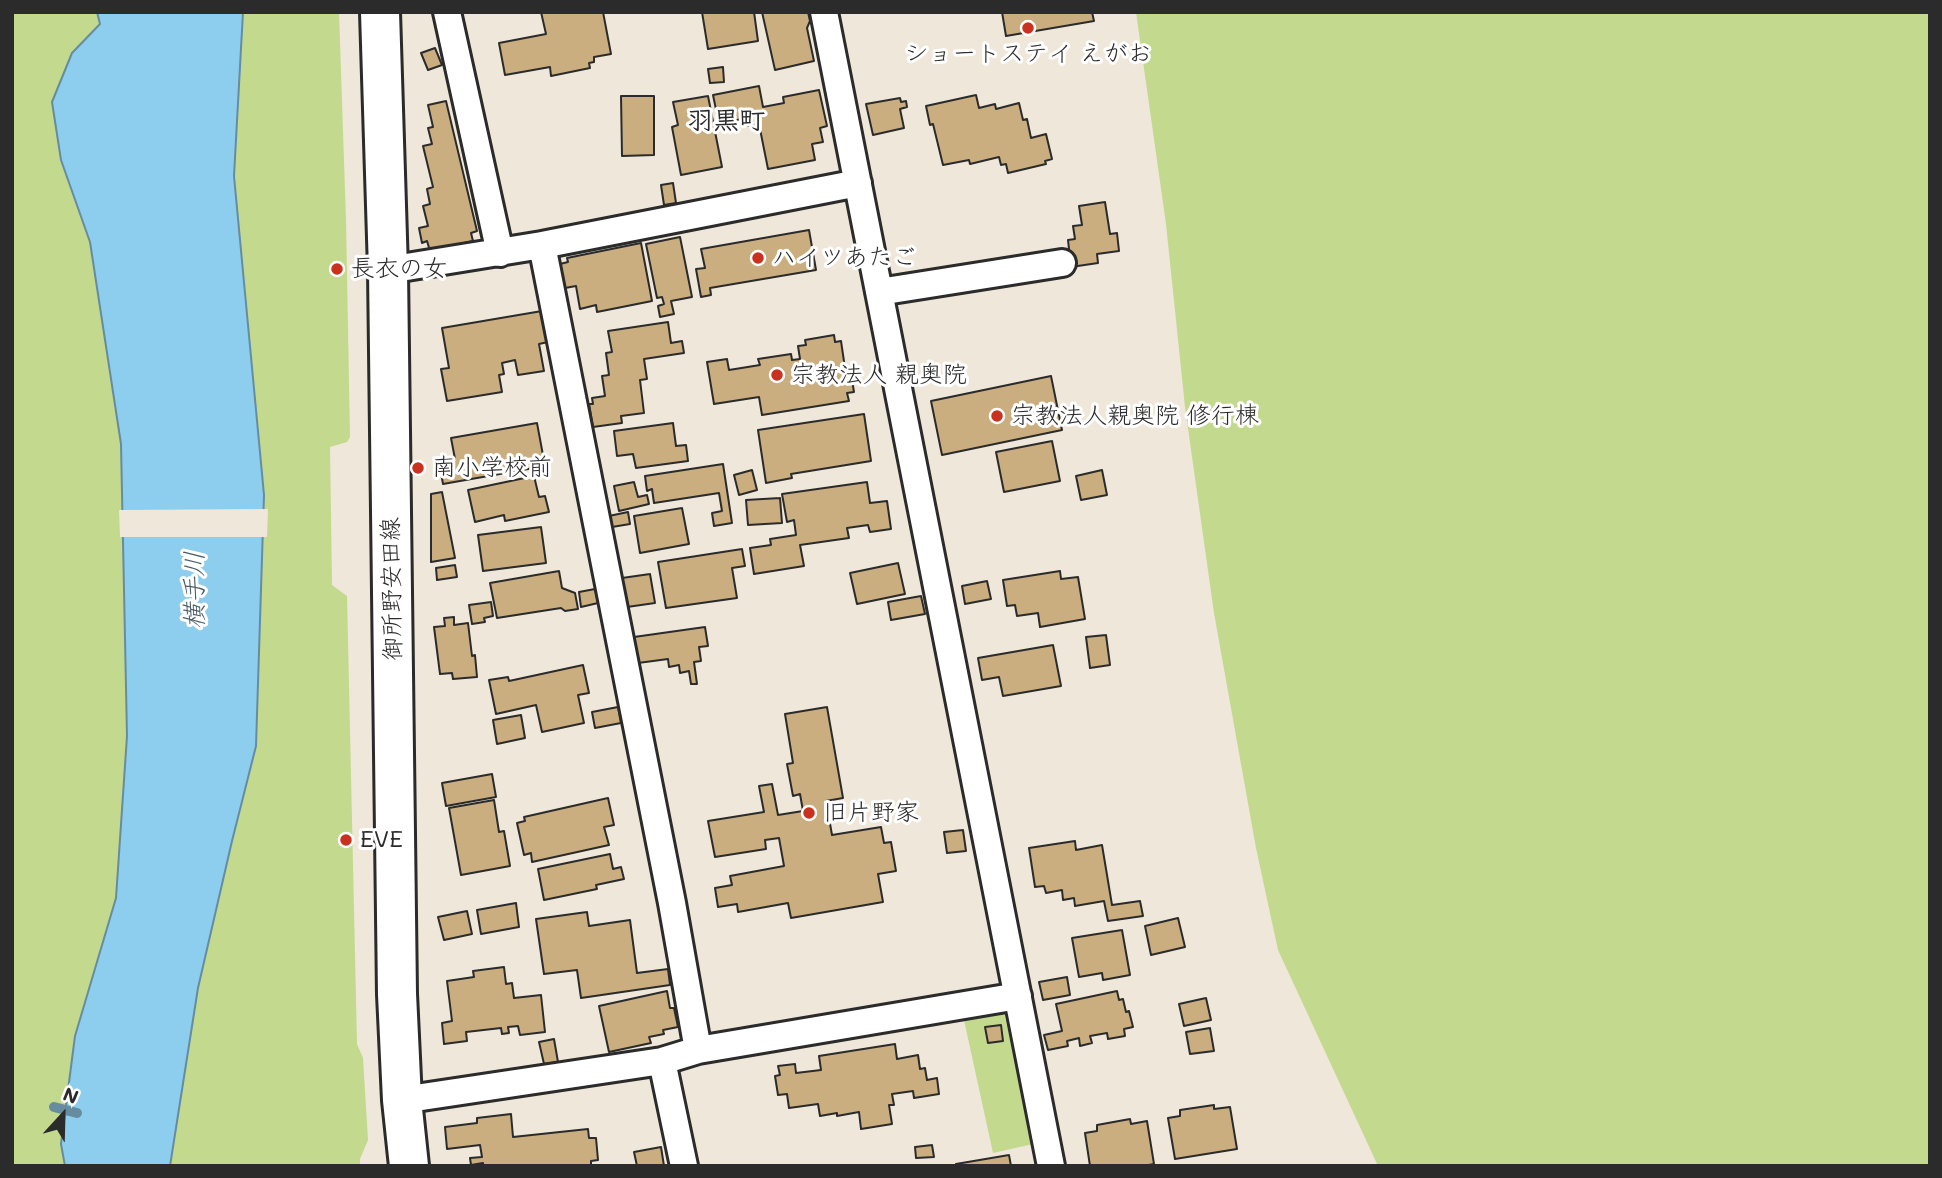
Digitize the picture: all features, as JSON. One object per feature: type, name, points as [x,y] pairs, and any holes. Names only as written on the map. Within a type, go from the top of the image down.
[{"type":"main road","name":"御所野安田線","points":[[380,12],[388,270],[397,994],[402,1100],[409,1166]]},
{"type":"street","points":[[447,12],[500,253]]},
{"type":"street","points":[[824,12],[1051,1166]]},
{"type":"street","points":[[388,270],[542,246],[858,183]]},
{"type":"street","points":[[542,246],[667,876],[698,1050]]},
{"type":"street","points":[[879,292],[1062,263]]},
{"type":"street","points":[[402,1100],[662,1061],[698,1050],[1018,996]]},
{"type":"street","points":[[662,1061],[684,1166]]},
{"type":"green space","points":[[12,12],[97,12],[101,24],[72,53],[61,160],[90,242],[121,444],[127,736],[116,898],[75,1036],[61,1144],[65,1166],[12,1166]]},
{"type":"green space","points":[[243,12],[339,12],[350,437],[347,442],[330,447],[332,585],[347,596],[357,1044],[363,1058],[368,1140],[360,1166],[170,1166],[198,988],[256,746],[264,495],[234,176]]},
{"type":"green space","points":[[1136,12],[1930,12],[1930,1166],[1378,1166],[1278,950],[1256,848],[1214,613],[1185,407],[1166,224]]},
{"type":"green space","points":[[1004,1012],[1033,1144],[993,1153],[964,1020]]},
{"type":"water","name":"横手川","points":[[97,12],[243,12],[234,176],[264,495],[256,746],[198,988],[170,1166],[65,1166],[61,1144],[75,1036],[116,898],[127,736],[121,444],[90,242],[61,160],[52,102],[72,53],[100,24]]},
{"type":"pier","points":[[268,509],[267,537],[120,537],[119,510]]},
{"type":"building","points":[[541,12],[603,12],[611,54],[594,57],[594,62],[589,63],[590,68],[551,76],[550,67],[505,75],[499,43],[546,34]]},
{"type":"building","points":[[702,12],[754,12],[758,41],[708,49]]},
{"type":"building","points":[[762,12],[808,12],[810,21],[807,28],[814,61],[775,70]]},
{"type":"building","name":"ショートステイ えがお","points":[[1002,12],[1092,12],[1094,21],[1006,36]]},
{"type":"building","points":[[435,48],[442,65],[428,70],[421,53]]},
{"type":"building","points":[[723,67],[724,82],[710,83],[708,69]]},
{"type":"building","points":[[759,86],[763,107],[784,103],[783,97],[819,90],[827,126],[820,128],[823,142],[812,144],[815,160],[768,169],[759,124],[748,126],[746,118],[719,124],[713,95]]},
{"type":"building","points":[[976,95],[979,108],[995,104],[996,109],[1019,103],[1023,120],[1027,119],[1031,138],[1046,134],[1052,159],[1045,161],[1046,164],[1008,173],[1006,164],[1001,165],[999,157],[970,164],[969,160],[943,165],[926,106]]},
{"type":"building","points":[[621,96],[654,96],[654,155],[622,156]]},
{"type":"building","points":[[708,96],[722,167],[681,175],[672,127],[678,125],[673,102]]},
{"type":"building","points":[[900,98],[901,102],[906,101],[907,107],[900,109],[904,128],[873,135],[866,104]]},
{"type":"building","points":[[446,101],[477,231],[471,233],[473,241],[430,251],[427,241],[422,243],[419,228],[428,226],[423,206],[430,204],[427,189],[433,187],[423,146],[432,144],[428,128],[433,127],[428,105]]},
{"type":"building","points":[[673,183],[676,203],[664,205],[661,185]]},
{"type":"building","points":[[1105,202],[1110,234],[1117,233],[1119,251],[1097,254],[1098,263],[1071,267],[1068,240],[1075,239],[1073,226],[1082,225],[1079,206]]},
{"type":"building","name":"ハイツあたご","points":[[809,230],[816,270],[710,288],[711,295],[701,297],[696,269],[705,268],[701,249]]},
{"type":"building","points":[[680,237],[692,297],[671,301],[674,314],[660,317],[658,306],[664,304],[662,297],[657,298],[646,244]]},
{"type":"building","points":[[641,243],[652,301],[597,312],[596,305],[580,309],[576,286],[565,288],[560,264],[568,262],[567,258]]},
{"type":"building","points":[[542,311],[548,342],[539,344],[544,371],[518,375],[515,360],[502,363],[504,374],[499,375],[502,392],[447,401],[441,369],[449,368],[442,328]]},
{"type":"building","points":[[668,322],[671,343],[682,341],[684,353],[644,359],[647,379],[640,380],[644,413],[621,416],[622,423],[593,427],[589,404],[593,404],[592,398],[605,396],[602,376],[609,375],[606,353],[612,352],[608,331]]},
{"type":"building","name":"宗教法人 親奥院","points":[[834,335],[835,342],[841,341],[846,375],[851,374],[854,392],[847,393],[849,401],[762,415],[759,397],[714,404],[707,362],[727,359],[729,370],[760,365],[758,359],[791,354],[792,360],[800,359],[798,346],[806,345],[805,340]]},
{"type":"building","name":"宗教法人親奥院 修行棟","points":[[1051,376],[1062,430],[942,455],[931,401]]},
{"type":"building","points":[[864,414],[871,461],[791,474],[792,478],[766,483],[758,430]]},
{"type":"building","points":[[537,423],[545,466],[443,484],[439,462],[455,459],[451,438]]},
{"type":"building","points":[[673,423],[676,446],[686,445],[688,461],[636,468],[633,454],[617,456],[614,431]]},
{"type":"building","points":[[1052,441],[1060,481],[1004,492],[996,452]]},
{"type":"building","points":[[723,464],[732,523],[714,526],[712,513],[722,511],[719,493],[654,503],[652,489],[647,491],[645,476]]},
{"type":"building","points":[[752,470],[757,490],[739,495],[734,475]]},
{"type":"building","points":[[1102,470],[1107,495],[1081,500],[1076,476]]},
{"type":"building","points":[[534,476],[539,497],[545,496],[549,512],[505,521],[504,515],[475,522],[468,490]]},
{"type":"building","points":[[634,482],[638,497],[647,495],[649,504],[619,511],[614,486]]},
{"type":"building","points":[[867,482],[870,503],[887,501],[891,529],[870,532],[868,525],[847,528],[849,538],[800,545],[804,566],[754,574],[750,548],[771,545],[770,539],[796,535],[794,520],[787,522],[782,494]]},
{"type":"building","points":[[442,492],[455,558],[431,562],[431,494]]},
{"type":"building","points":[[780,498],[782,523],[748,525],[746,500]]},
{"type":"building","points":[[682,508],[689,544],[640,553],[634,516]]},
{"type":"building","points":[[628,512],[630,524],[612,527],[609,516]]},
{"type":"building","points":[[541,527],[546,563],[483,571],[478,535]]},
{"type":"building","points":[[742,549],[745,566],[732,568],[737,598],[666,608],[658,562]]},
{"type":"building","points":[[898,563],[905,594],[857,604],[850,573]]},
{"type":"building","points":[[455,565],[457,577],[437,580],[436,568]]},
{"type":"building","points":[[559,571],[562,588],[575,593],[578,609],[565,611],[561,608],[497,618],[490,583]]},
{"type":"building","points":[[1060,571],[1061,579],[1078,577],[1085,619],[1040,627],[1038,613],[1017,616],[1015,605],[1007,606],[1003,580]]},
{"type":"building","points":[[650,574],[655,603],[627,607],[622,578]]},
{"type":"building","points":[[987,581],[991,599],[965,604],[962,586]]},
{"type":"building","points":[[595,589],[598,603],[581,607],[579,592]]},
{"type":"building","points":[[921,596],[925,614],[891,620],[888,602]]},
{"type":"building","points":[[491,602],[493,616],[484,618],[485,622],[472,624],[469,605]]},
{"type":"building","points":[[454,617],[454,625],[468,623],[477,677],[453,679],[452,673],[440,674],[434,627],[445,626],[444,618]]},
{"type":"building","points":[[705,627],[708,646],[699,647],[701,661],[694,662],[697,684],[691,684],[689,671],[680,673],[679,665],[669,667],[668,659],[638,663],[634,637]]},
{"type":"building","points":[[1106,635],[1110,665],[1090,668],[1086,637]]},
{"type":"building","points":[[1053,645],[1061,686],[1003,696],[999,677],[982,680],[978,658]]},
{"type":"building","points":[[583,665],[589,693],[578,695],[584,723],[542,732],[536,705],[496,714],[489,680],[508,677],[509,681]]},
{"type":"building","points":[[618,707],[621,723],[595,728],[592,712]]},
{"type":"building","name":"旧片野家","points":[[827,707],[843,798],[826,801],[832,835],[881,827],[884,843],[891,842],[896,871],[878,874],[883,902],[791,918],[788,903],[738,912],[737,904],[718,907],[715,888],[732,885],[730,876],[784,866],[779,838],[765,840],[766,849],[715,857],[708,821],[764,812],[759,786],[772,784],[778,815],[803,811],[800,794],[793,796],[787,764],[793,763],[785,714]]},
{"type":"building","points":[[521,715],[525,738],[497,744],[493,720]]},
{"type":"building","points":[[492,774],[496,797],[446,806],[442,783]]},
{"type":"building","points":[[608,798],[614,825],[604,827],[609,845],[532,862],[531,853],[524,855],[517,823],[525,821],[524,817]]},
{"type":"building","points":[[494,800],[499,832],[504,831],[510,866],[461,875],[449,808]]},
{"type":"building","points":[[963,830],[966,851],[947,853],[944,832]]},
{"type":"building","points":[[1075,841],[1076,850],[1102,845],[1112,905],[1140,901],[1143,916],[1108,921],[1104,901],[1075,906],[1074,898],[1063,900],[1062,890],[1046,893],[1044,886],[1035,887],[1029,848]]},
{"type":"building","points":[[610,854],[613,869],[621,867],[624,879],[596,885],[597,889],[544,900],[538,869]]},
{"type":"building","points":[[516,903],[519,927],[481,934],[477,910]]},
{"type":"building","points":[[467,911],[472,934],[444,940],[438,917]]},
{"type":"building","points":[[587,912],[589,926],[630,920],[637,973],[668,969],[670,985],[581,998],[577,970],[544,974],[536,919]]},
{"type":"building","points":[[1178,918],[1185,947],[1151,955],[1145,926]]},
{"type":"building","points":[[1122,930],[1130,975],[1103,980],[1102,973],[1079,977],[1072,938]]},
{"type":"building","points":[[504,967],[506,984],[512,983],[514,998],[541,995],[545,1032],[520,1035],[518,1026],[508,1027],[509,1033],[502,1034],[501,1028],[466,1032],[467,1041],[444,1044],[442,1023],[452,1021],[447,981],[474,977],[473,971]]},
{"type":"building","points":[[1067,977],[1070,995],[1043,1000],[1039,982]]},
{"type":"building","points":[[667,991],[678,1027],[649,1037],[651,1043],[609,1052],[599,1006]]},
{"type":"building","points":[[1117,991],[1119,1000],[1123,999],[1126,1012],[1129,1011],[1133,1027],[1124,1029],[1125,1036],[1108,1039],[1107,1033],[1090,1036],[1092,1043],[1080,1046],[1079,1038],[1067,1041],[1068,1046],[1048,1050],[1044,1035],[1062,1031],[1056,1004]]},
{"type":"building","points":[[1206,998],[1211,1020],[1184,1026],[1179,1004]]},
{"type":"building","points":[[1001,1025],[1003,1041],[988,1043],[985,1027]]},
{"type":"building","points":[[1210,1028],[1214,1051],[1190,1054],[1186,1032]]},
{"type":"building","points":[[554,1039],[558,1062],[544,1064],[539,1042]]},
{"type":"building","points":[[895,1044],[897,1059],[918,1055],[920,1069],[925,1068],[927,1080],[937,1078],[939,1094],[914,1098],[913,1091],[892,1094],[894,1105],[889,1105],[892,1124],[861,1129],[859,1112],[820,1116],[818,1104],[789,1108],[787,1094],[778,1095],[775,1076],[780,1075],[778,1066],[795,1064],[796,1073],[821,1070],[819,1056]]},
{"type":"building","points":[[1214,1105],[1214,1109],[1230,1107],[1237,1149],[1175,1159],[1168,1118],[1180,1116],[1180,1110]]},
{"type":"building","points":[[511,1114],[513,1137],[588,1129],[589,1138],[596,1138],[598,1160],[591,1161],[591,1166],[483,1166],[483,1163],[471,1165],[470,1158],[482,1157],[480,1145],[447,1149],[445,1127],[477,1123],[477,1118]]},
{"type":"building","points":[[1130,1119],[1131,1124],[1147,1121],[1154,1164],[1090,1166],[1085,1133],[1097,1131],[1097,1125]]},
{"type":"building","points":[[932,1145],[934,1157],[916,1158],[915,1147]]},
{"type":"building","points":[[661,1147],[664,1166],[637,1166],[634,1152]]},
{"type":"building","points":[[1009,1155],[1011,1166],[956,1164]]},
{"type":"waterway","points":[[54,1107],[77,1113]]},
{"type":"place","name":"ショートステイ えがお","points":[[1028,28]]},
{"type":"place","name":"ハイツあたご","points":[[758,258]]},
{"type":"place","name":"長衣の女","points":[[337,269]]},
{"type":"place","name":"宗教法人 親奥院","points":[[777,375]]},
{"type":"place","name":"宗教法人親奥院 修行棟","points":[[997,416]]},
{"type":"place","name":"南小学校前","points":[[418,468]]},
{"type":"place","name":"旧片野家","points":[[809,813]]},
{"type":"place","name":"EVE","points":[[346,840]]},
{"type":"district","name":"羽黒町","points":[[726,121]]}]
